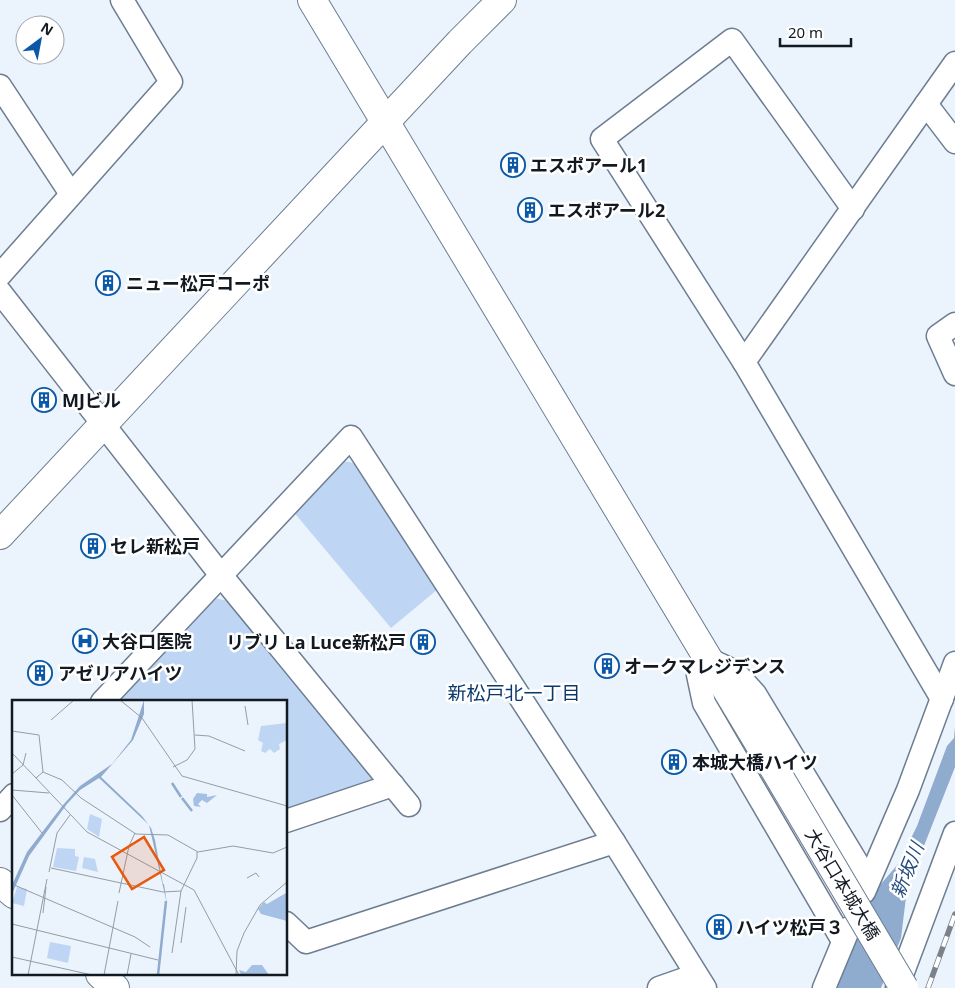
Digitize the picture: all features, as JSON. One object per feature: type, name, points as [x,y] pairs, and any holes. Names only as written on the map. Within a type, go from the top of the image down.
[{"type":"street","points":[[0,274],[171,82],[122,0]]},
{"type":"street","name":"大谷口本城大橋","points":[[312,0],[484,290],[781,780],[904,988]]},
{"type":"street","points":[[0,535],[502,0]]},
{"type":"street","points":[[853,209],[732,40],[602,139],[744,362],[942,699]]},
{"type":"street","points":[[744,362],[955,63]]},
{"type":"street","points":[[0,86],[71,194]]},
{"type":"street","points":[[926,104],[955,142]]},
{"type":"street","points":[[0,292],[220,574],[409,805]]},
{"type":"street","points":[[955,324],[938,336],[955,374]]},
{"type":"street","points":[[104,700],[220,574],[351,437],[614,842],[700,982],[659,988]]},
{"type":"street","points":[[843,942],[704,703],[698,675],[708,659],[734,671],[756,694],[868,881]]},
{"type":"street","points":[[824,988],[908,790],[955,663]]},
{"type":"street","points":[[288,820],[393,785]]},
{"type":"street","points":[[0,810],[12,797]]},
{"type":"street","points":[[897,988],[955,833]]},
{"type":"street","points":[[288,925],[306,942],[614,842]]},
{"type":"street","points":[[0,882],[12,892]]},
{"type":"street","points":[[102,976],[115,988]]},
{"type":"shaded area","points":[[342,461],[350,462],[360,467],[438,589],[391,628],[292,510]]},
{"type":"shaded area","points":[[215,598],[228,601],[379,780],[288,809],[288,700],[121,700]]},
{"type":"water","name":"新坂川","points":[[955,727],[955,767],[907,889],[901,938],[881,988],[835,988],[874,892],[899,863],[917,826],[947,746],[954,738]]},
{"type":"railway","points":[[928,988],[955,914]]},
{"type":"place","name":"エスポアール1","points":[[513,165]]},
{"type":"place","name":"エスポアール2","points":[[530,210]]},
{"type":"place","name":"ニュー松戸コーポ","points":[[108,283]]},
{"type":"place","name":"MJビル","points":[[44,400]]},
{"type":"place","name":"セレ新松戸","points":[[93,546]]},
{"type":"place","name":"大谷口医院","points":[[85,641]]},
{"type":"place","name":"リブリ La Luce新松戸","points":[[423,642]]},
{"type":"place","name":"オークマレジデンス","points":[[607,666]]},
{"type":"place","name":"アゼリアハイツ","points":[[40,673]]},
{"type":"place","name":"本城大橋ハイツ","points":[[674,762]]},
{"type":"place","name":"ハイツ松戸３","points":[[719,927]]},
{"type":"district","name":"新松戸北一丁目","points":[[514,693]]}]
